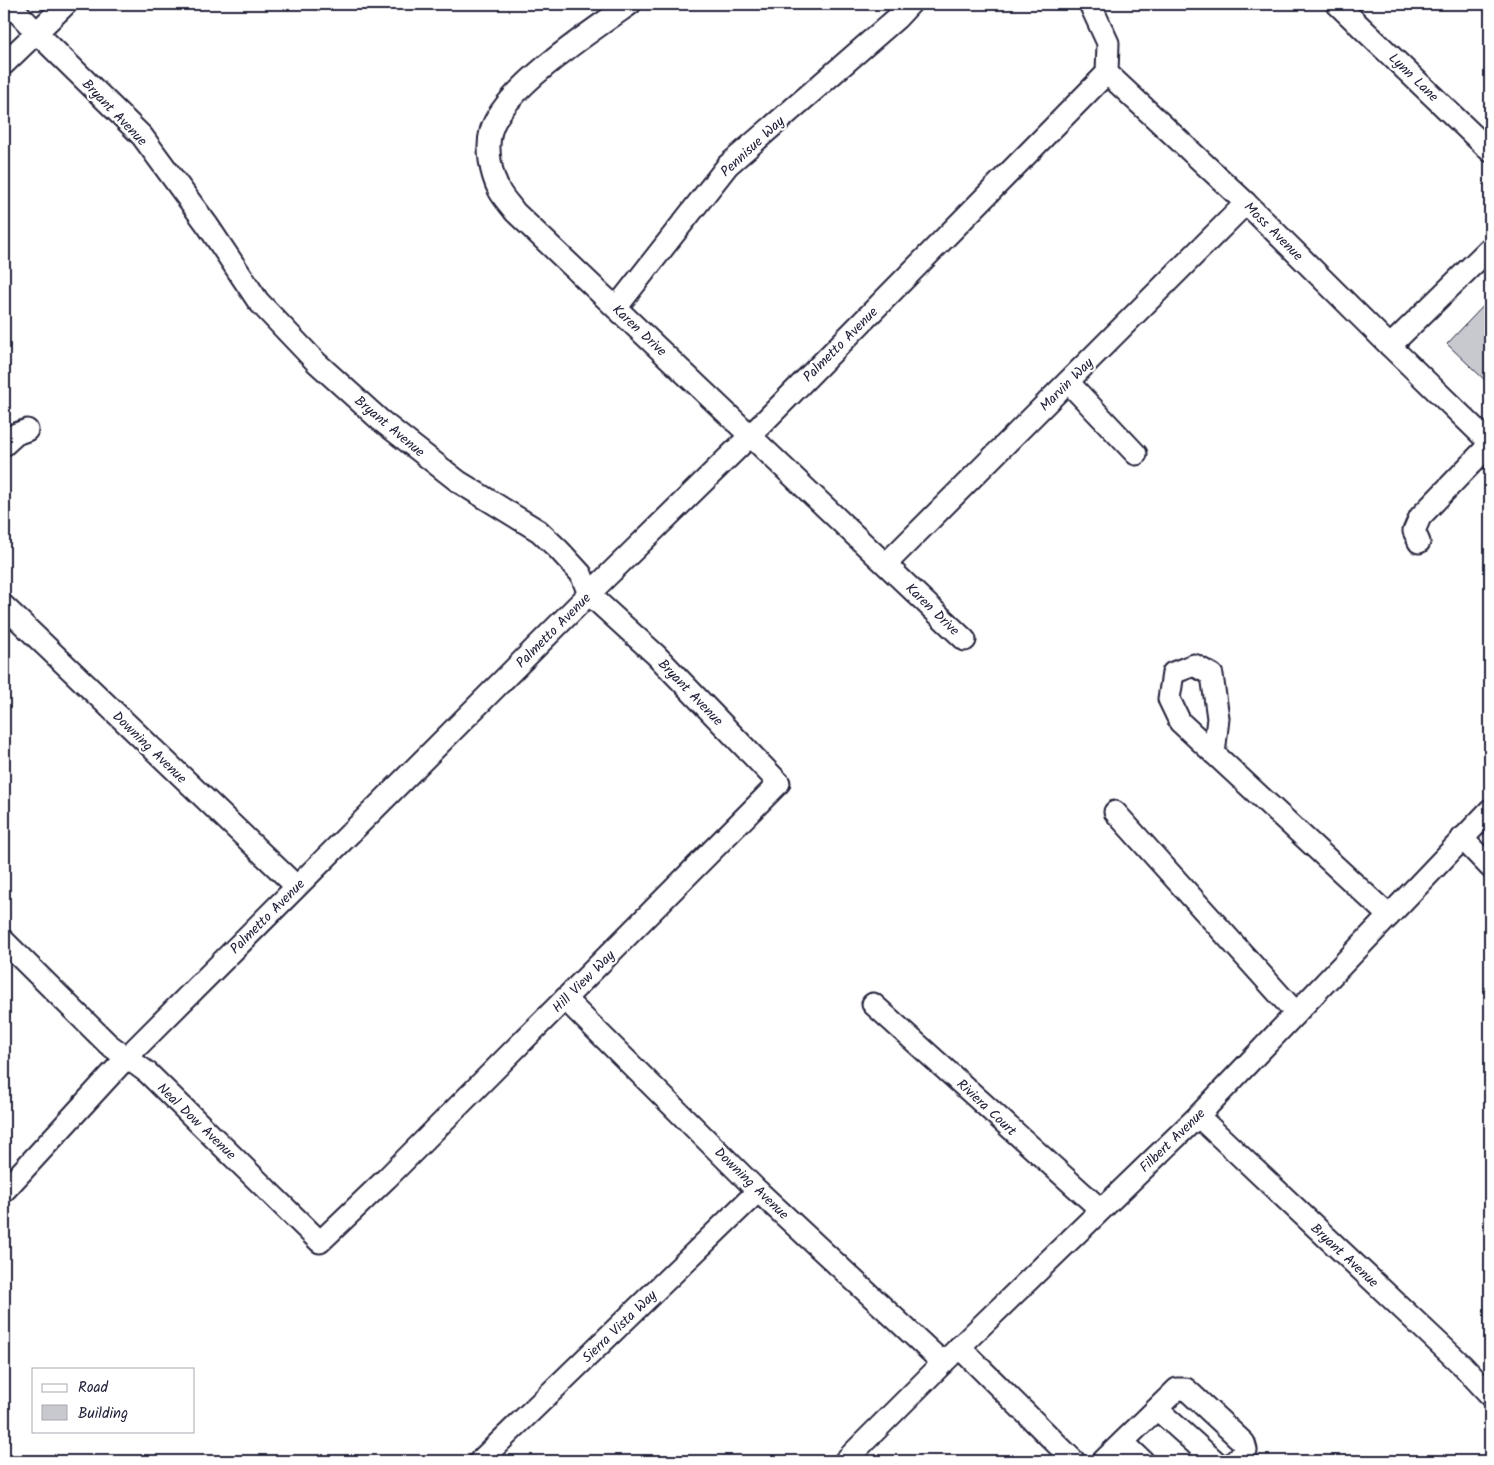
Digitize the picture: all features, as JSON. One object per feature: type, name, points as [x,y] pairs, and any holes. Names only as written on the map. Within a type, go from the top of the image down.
[{"type":"street","name":"Bryant Avenue","points":[[11,4],[36,33],[142,136],[208,226],[258,301],[316,362],[380,420],[459,482],[539,532],[559,550],[581,574],[588,594],[656,655],[779,783]]},
{"type":"street","points":[[4,64],[66,4]]},
{"type":"street","name":"Karen Drive","points":[[630,4],[570,47],[521,89],[496,120],[491,131],[489,146],[494,178],[500,192],[515,212],[965,640]]},
{"type":"street","name":"Pennisue Way","points":[[616,308],[728,165],[897,18],[910,4]]},
{"type":"street","points":[[1090,4],[1108,42],[1107,72]]},
{"type":"street","name":"Lynn Lane","points":[[1337,4],[1490,151]]},
{"type":"street","name":"Moss Avenue","points":[[1107,72],[1246,203],[1490,444]]},
{"type":"street","name":"Palmetto Avenue","points":[[4,1191],[127,1057],[588,594],[751,435],[1107,72]]},
{"type":"street","name":"Marvin Way","points":[[886,564],[1246,203]]},
{"type":"street","points":[[1390,346],[1490,248]]},
{"type":"street","points":[[1068,382],[1136,454]]},
{"type":"street","points":[[4,445],[16,434],[27,430]]},
{"type":"street","points":[[1419,542],[1414,531],[1420,517],[1490,444]]},
{"type":"street","name":"Downing Avenue","points":[[4,606],[296,886]]},
{"type":"street","points":[[1214,754],[1389,916]]},
{"type":"street","name":"Hill View Way","points":[[387,1178],[779,783]]},
{"type":"street","name":"Filbert Avenue","points":[[845,1461],[943,1362],[1198,1116],[1490,810]]},
{"type":"street","points":[[1115,812],[1296,1013]]},
{"type":"street","points":[[1462,838],[1490,867]]},
{"type":"street","name":"Neal Dow Avenue","points":[[4,941],[108,1044],[148,1073],[320,1242],[387,1178]]},
{"type":"street","name":"Downing Avenue","points":[[565,998],[758,1190],[943,1362]]},
{"type":"street","name":"Riviera Court","points":[[874,1004],[1100,1210]]},
{"type":"street","name":"Bryant Avenue","points":[[1198,1116],[1462,1365],[1490,1395]]},
{"type":"street","name":"Sierra Vista Way","points":[[480,1461],[758,1190]]},
{"type":"street","points":[[959,1347],[1074,1461]]},
{"type":"street","points":[[1104,1461],[1177,1389],[1186,1389],[1244,1443],[1246,1450],[1235,1461]]},
{"type":"street","points":[[1157,1408],[1215,1461]]},
{"type":"street","points":[[1123,1442],[1143,1461]]},
{"type":"building","points":[[1490,299],[1490,385],[1447,344]]}]
